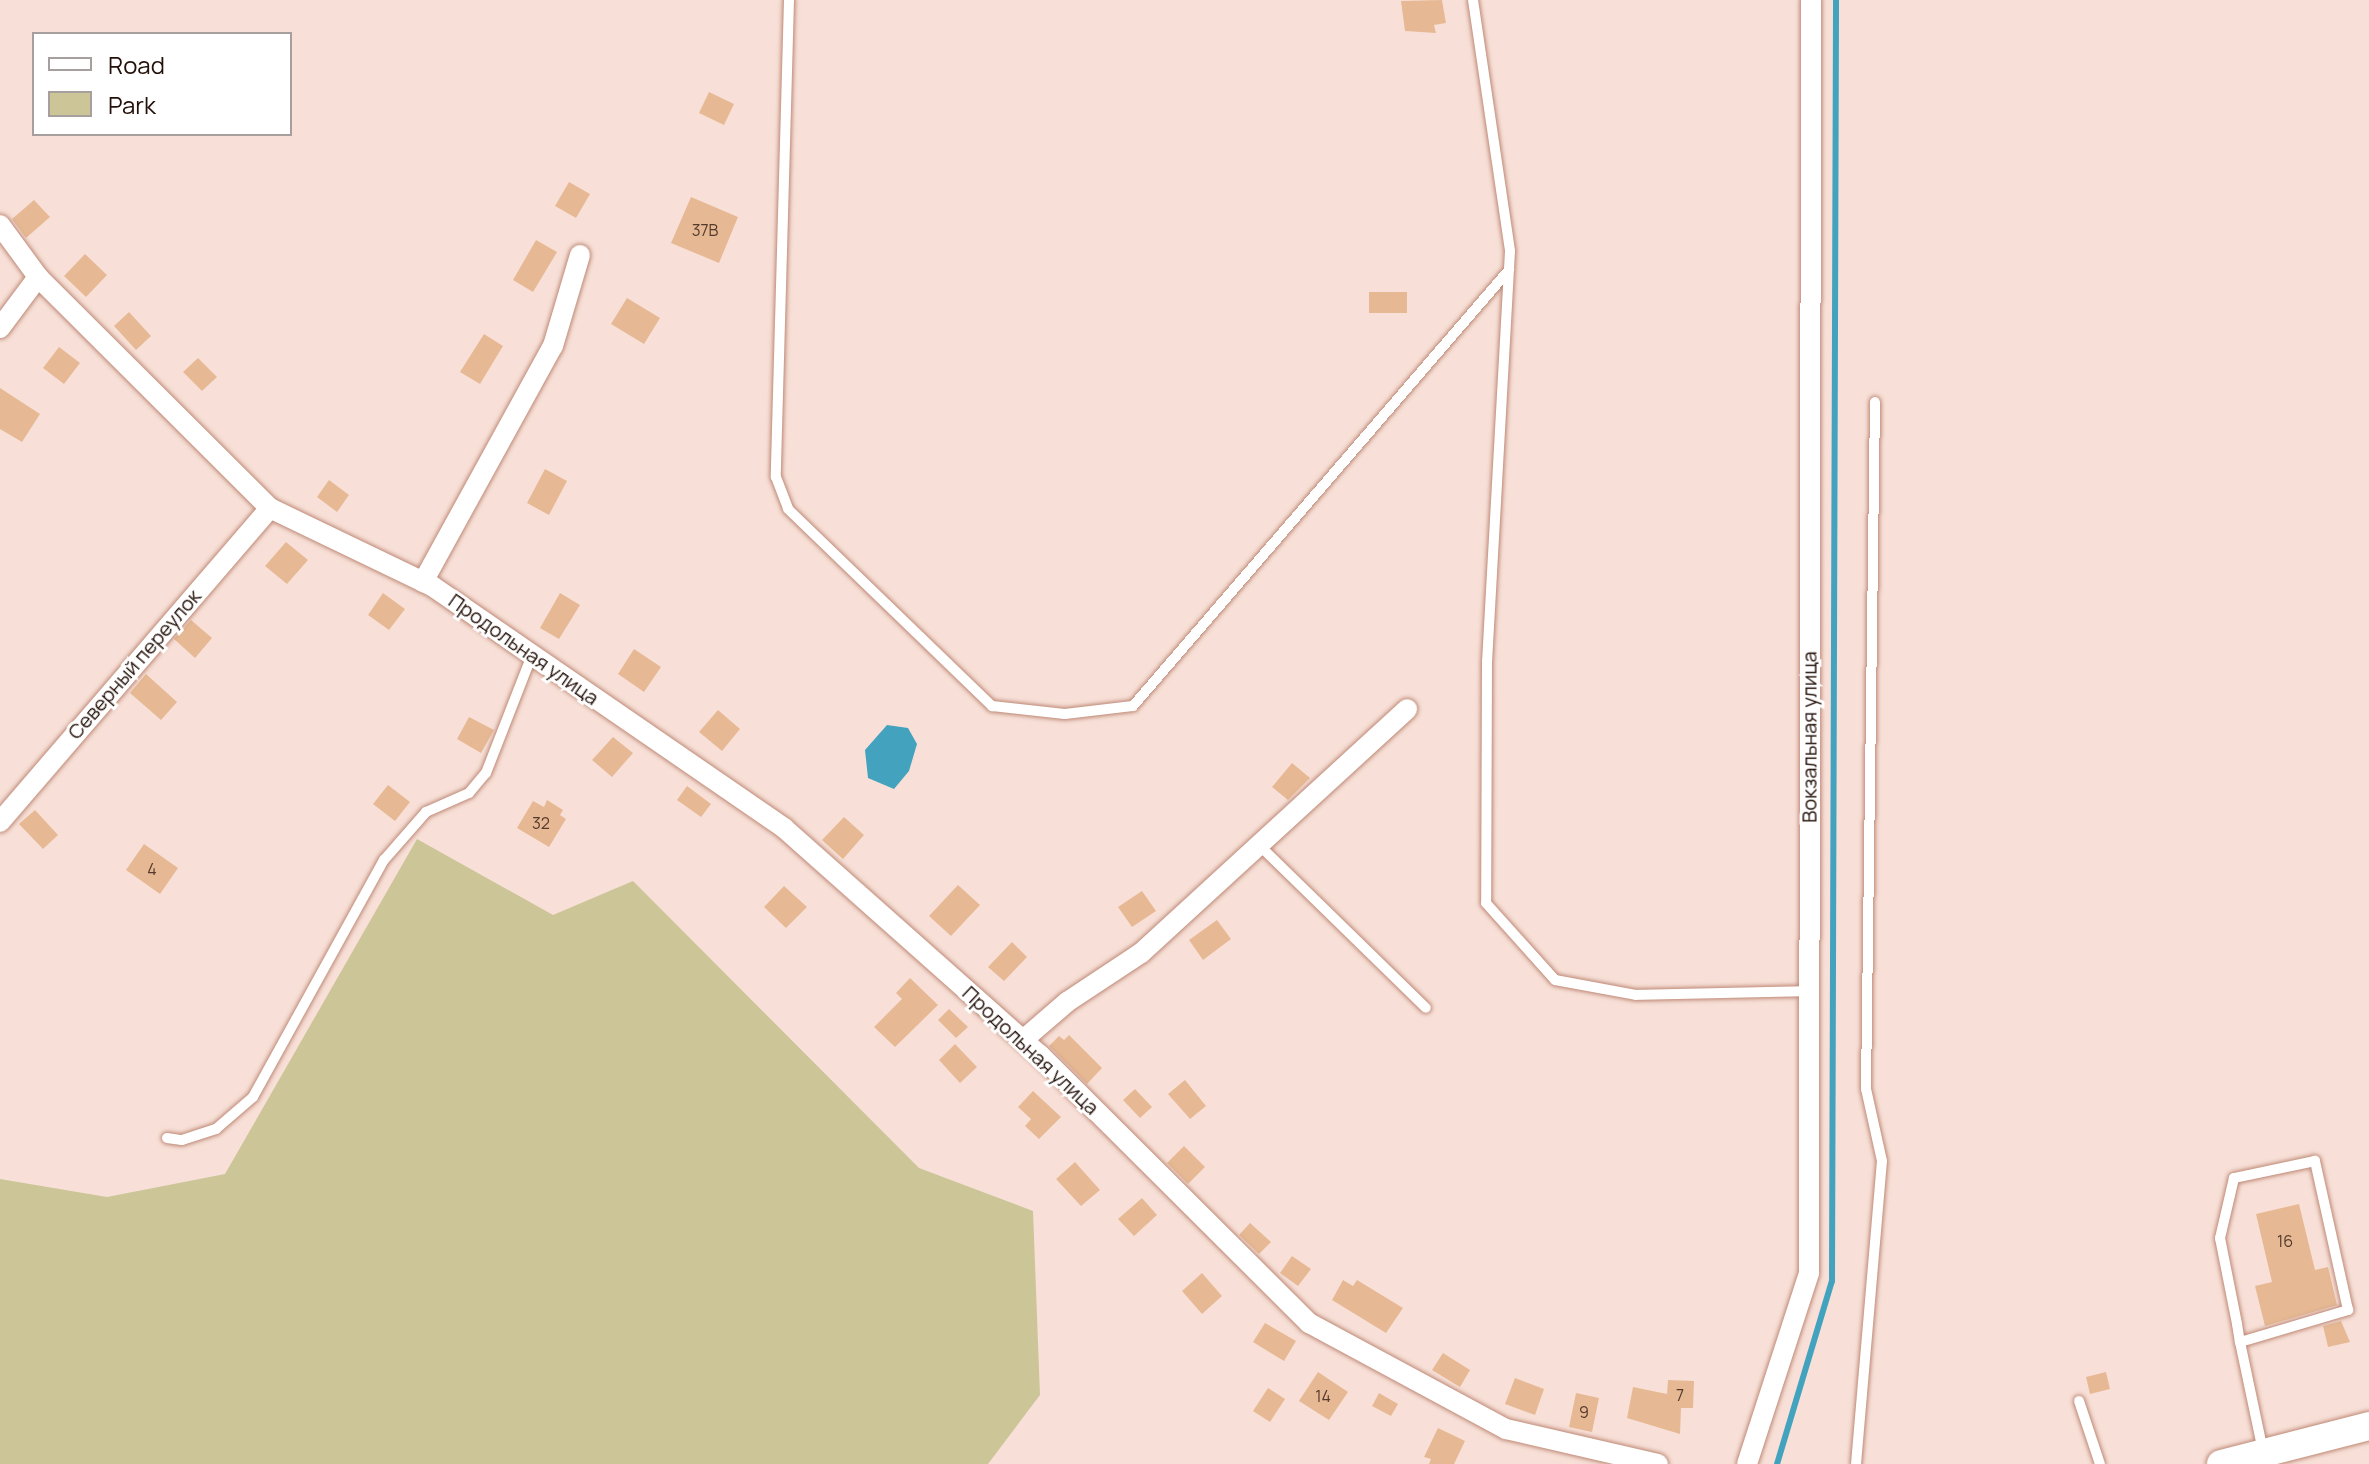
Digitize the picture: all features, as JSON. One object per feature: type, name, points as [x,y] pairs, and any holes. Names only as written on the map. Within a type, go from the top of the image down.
[{"type":"street","name":"Вокзальная улица","points":[[1747,1464],[1809,1273],[1811,0]]},
{"type":"street","name":"Продольная улица","points":[[0,225],[38,277],[270,508],[423,582],[784,828],[1023,1040],[1309,1323],[1506,1429],[1658,1464]]},
{"type":"street","points":[[423,582],[553,346],[580,255]]},
{"type":"street","points":[[0,328],[38,277]]},
{"type":"street","name":"Северный переулок","points":[[0,822],[270,508]]},
{"type":"street","points":[[1023,1040],[1067,1002],[1141,953],[1407,709]]},
{"type":"street","points":[[2221,1464],[2369,1426]]},
{"type":"lane","points":[[789,0],[776,477],[788,509],[992,706],[1065,714],[1133,706],[1509,270]]},
{"type":"lane","points":[[1473,0],[1505,207],[1509,270],[1487,661],[1486,903],[1555,980],[1636,995],[1809,991]]},
{"type":"lane","points":[[1856,1464],[1882,1161],[1866,1089],[1875,402]]},
{"type":"lane","points":[[167,1138],[182,1140],[216,1129],[253,1097],[384,860],[426,812],[469,793],[486,773],[532,655]]},
{"type":"lane","points":[[1259,845],[1426,1008]]},
{"type":"lane","points":[[2240,1342],[2348,1310],[2315,1161],[2234,1178],[2220,1238],[2240,1342],[2263,1453]]},
{"type":"lane","points":[[2079,1401],[2100,1464]]},
{"type":"green space","points":[[417,839],[553,915],[633,881],[919,1168],[1033,1211],[1040,1395],[988,1464],[0,1464],[0,1179],[107,1197],[225,1174]]},
{"type":"water","points":[[887,725],[908,728],[917,744],[909,771],[894,789],[868,778],[865,750]]},
{"type":"building","points":[[1442,0],[1446,23],[1434,25],[1436,33],[1405,31],[1401,1]]},
{"type":"building","points":[[709,92],[734,104],[724,125],[699,113]]},
{"type":"building","points":[[569,182],[590,194],[576,218],[555,206]]},
{"type":"building","points":[[691,197],[738,217],[719,263],[671,243]]},
{"type":"building","points":[[34,200],[50,217],[26,238],[12,219]]},
{"type":"building","points":[[536,240],[557,252],[533,292],[513,280]]},
{"type":"building","points":[[85,254],[107,275],[86,297],[64,276]]},
{"type":"building","points":[[1369,292],[1407,292],[1407,313],[1369,313]]},
{"type":"building","points":[[627,298],[660,318],[644,344],[611,324]]},
{"type":"building","points":[[129,312],[151,336],[136,350],[114,326]]},
{"type":"building","points":[[484,334],[503,346],[480,384],[460,372]]},
{"type":"building","points":[[59,347],[80,363],[64,384],[43,368]]},
{"type":"building","points":[[198,358],[217,377],[202,391],[183,372]]},
{"type":"building","points":[[0,388],[40,414],[22,442],[0,429]]},
{"type":"building","points":[[545,469],[567,481],[549,515],[527,503]]},
{"type":"building","points":[[329,480],[349,495],[337,512],[317,497]]},
{"type":"building","points":[[286,542],[308,560],[287,584],[265,566]]},
{"type":"building","points":[[383,593],[405,609],[389,630],[368,615]]},
{"type":"building","points":[[560,593],[580,605],[559,639],[540,628]]},
{"type":"building","points":[[191,620],[212,638],[195,658],[174,639]]},
{"type":"building","points":[[634,649],[661,667],[644,692],[618,674]]},
{"type":"building","points":[[146,674],[177,702],[161,720],[130,693]]},
{"type":"building","points":[[718,710],[740,729],[722,751],[699,732]]},
{"type":"building","points":[[469,717],[494,730],[481,753],[457,739]]},
{"type":"building","points":[[613,737],[633,753],[612,777],[592,760]]},
{"type":"building","points":[[1292,763],[1310,778],[1288,800],[1272,787]]},
{"type":"building","points":[[388,785],[410,802],[395,821],[373,804]]},
{"type":"building","points":[[687,786],[711,804],[701,817],[677,800]]},
{"type":"building","points":[[547,800],[563,810],[560,815],[566,819],[549,847],[517,828],[533,801],[544,807]]},
{"type":"building","points":[[35,810],[58,835],[43,849],[19,824]]},
{"type":"building","points":[[844,817],[864,835],[843,859],[822,840]]},
{"type":"building","points":[[144,844],[178,868],[160,894],[126,870]]},
{"type":"building","points":[[958,885],[980,905],[951,936],[929,916]]},
{"type":"building","points":[[784,886],[807,907],[786,928],[764,907]]},
{"type":"building","points":[[1142,891],[1156,911],[1132,927],[1118,907]]},
{"type":"building","points":[[1217,920],[1231,939],[1203,960],[1189,940]]},
{"type":"building","points":[[1012,942],[1027,957],[1004,981],[988,967]]},
{"type":"building","points":[[910,978],[938,1005],[895,1047],[874,1027],[902,999],[896,993]]},
{"type":"building","points":[[949,1009],[968,1027],[956,1038],[938,1020]]},
{"type":"building","points":[[1069,1035],[1102,1068],[1087,1084],[1049,1046],[1059,1036],[1064,1040]]},
{"type":"building","points":[[955,1044],[977,1067],[960,1083],[939,1060]]},
{"type":"building","points":[[1185,1080],[1206,1106],[1190,1119],[1168,1094]]},
{"type":"building","points":[[1135,1089],[1152,1107],[1140,1118],[1123,1100]]},
{"type":"building","points":[[1033,1091],[1061,1117],[1039,1139],[1025,1126],[1031,1119],[1018,1107]]},
{"type":"building","points":[[1184,1146],[1205,1167],[1188,1184],[1167,1163]]},
{"type":"building","points":[[1075,1162],[1100,1190],[1081,1206],[1056,1179]]},
{"type":"building","points":[[1142,1198],[1157,1215],[1134,1236],[1118,1219]]},
{"type":"building","points":[[2299,1204],[2315,1270],[2328,1267],[2337,1305],[2265,1326],[2255,1286],[2272,1282],[2256,1214]]},
{"type":"building","points":[[1250,1223],[1271,1242],[1259,1254],[1239,1235]]},
{"type":"building","points":[[1292,1256],[1311,1269],[1298,1286],[1280,1273]]},
{"type":"building","points":[[1202,1273],[1222,1296],[1202,1314],[1182,1291]]},
{"type":"building","points":[[1343,1280],[1353,1286],[1357,1280],[1403,1308],[1386,1333],[1332,1300]]},
{"type":"building","points":[[2341,1321],[2350,1342],[2328,1347],[2323,1326]]},
{"type":"building","points":[[1265,1323],[1296,1341],[1284,1361],[1253,1342]]},
{"type":"building","points":[[1443,1353],[1470,1370],[1460,1387],[1432,1370]]},
{"type":"building","points":[[1318,1372],[1348,1392],[1329,1420],[1299,1401]]},
{"type":"building","points":[[2106,1372],[2110,1389],[2090,1394],[2086,1377]]},
{"type":"building","points":[[1515,1378],[1544,1389],[1535,1415],[1505,1404]]},
{"type":"building","points":[[1668,1380],[1694,1381],[1693,1408],[1681,1408],[1680,1434],[1627,1418],[1633,1387],[1667,1394]]},
{"type":"building","points":[[1268,1388],[1285,1399],[1270,1422],[1253,1411]]},
{"type":"building","points":[[1379,1393],[1398,1404],[1391,1416],[1372,1406]]},
{"type":"building","points":[[1576,1393],[1599,1398],[1592,1432],[1569,1427]]},
{"type":"building","points":[[1438,1428],[1465,1441],[1454,1464],[1429,1464],[1431,1459],[1424,1457]]},
{"type":"waterway","points":[[1777,1464],[1832,1281],[1836,0]]}]
